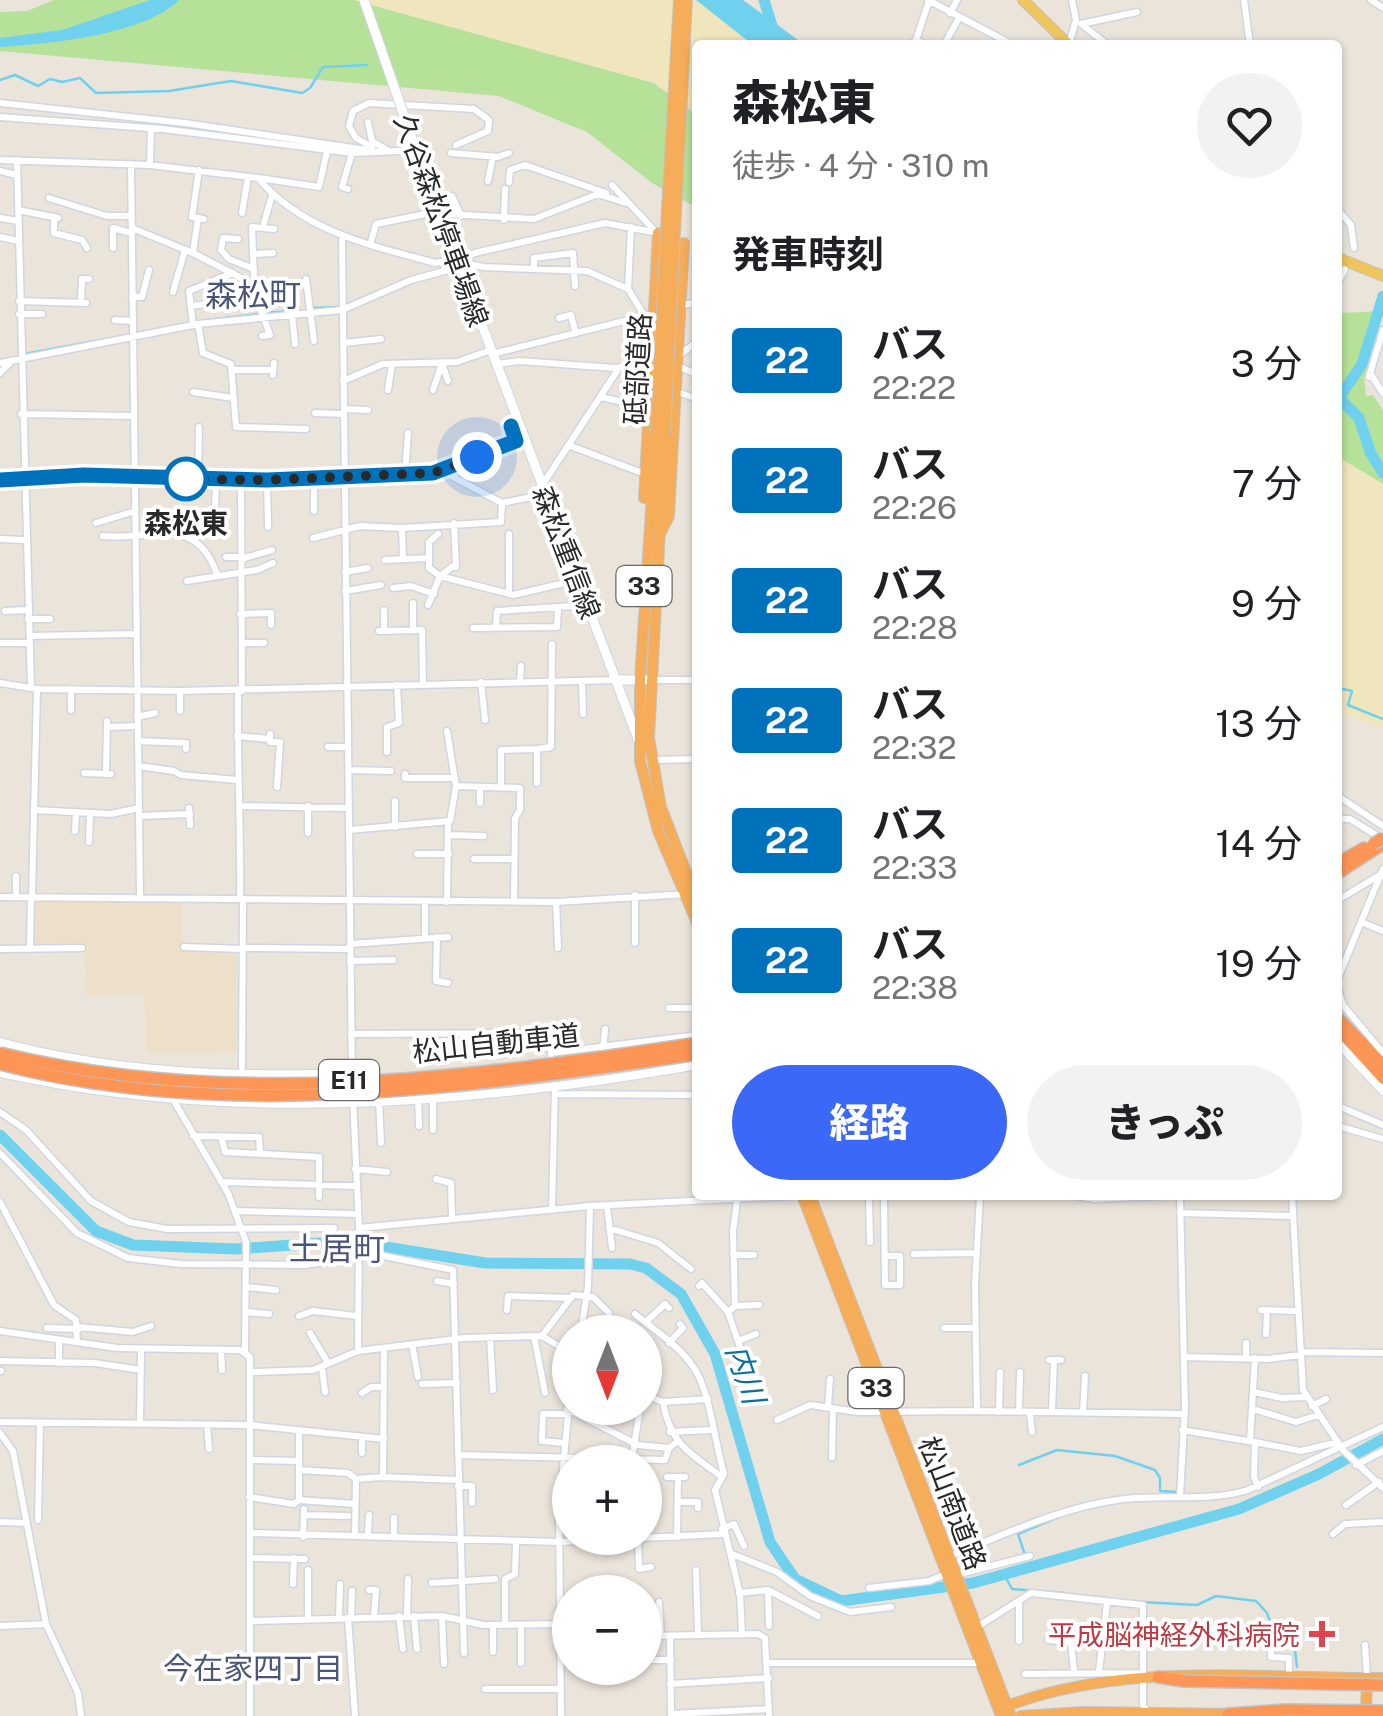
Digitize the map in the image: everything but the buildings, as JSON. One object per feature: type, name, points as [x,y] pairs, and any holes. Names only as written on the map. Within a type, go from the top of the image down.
[{"type":"highway","name":"砥部道路","points":[[661,434],[679,0]]},
{"type":"highway","name":"砥部道路","points":[[644,739],[652,537],[688,0]]},
{"type":"highway","points":[[652,537],[643,512],[652,363],[649,314],[658,234]]},
{"type":"highway","points":[[652,537],[669,516],[684,242]]},
{"type":"highway","name":"33","points":[[644,739],[646,761],[692,892]]},
{"type":"highway","points":[[1342,860],[1379,843]]},
{"type":"highway","points":[[1342,870],[1379,843]]},
{"type":"highway","points":[[1342,1015],[1358,1038]]},
{"type":"highway","points":[[1342,1022],[1383,1065]]},
{"type":"highway","points":[[1342,1037],[1383,1078]]},
{"type":"highway","name":"松山自動車道","points":[[0,1052],[118,1074],[255,1083],[436,1075],[692,1040]]},
{"type":"highway","name":"松山自動車道","points":[[0,1064],[64,1078],[164,1090],[313,1094],[528,1078],[692,1055]]},
{"type":"highway","name":"松山南道路","points":[[808,1200],[1004,1714]]},
{"type":"highway","name":"松山南道路","points":[[960,1597],[977,1627],[986,1663]]},
{"type":"highway","name":"33","points":[[1158,1677],[1183,1681],[1383,1682]]},
{"type":"highway","name":"33","points":[[1004,1714],[1021,1701],[1099,1678],[1367,1678],[1383,1682]]},
{"type":"highway","points":[[1366,1716],[1367,1678]]},
{"type":"highway","points":[[1024,1716],[1383,1711]]},
{"type":"highway","points":[[1228,1714],[1283,1713]]},
{"type":"main road","name":"久谷森松停車場線","points":[[364,0],[415,149],[524,438]]},
{"type":"main road","points":[[1023,0],[1064,40]]},
{"type":"main road","points":[[1342,260],[1382,276]]},
{"type":"main road","points":[[0,480],[132,476],[267,480],[405,474],[442,471],[524,438]]},
{"type":"main road","name":"森松重信線","points":[[524,438],[615,680],[644,739]]},
{"type":"main road","points":[[615,680],[645,680]]},
{"type":"street","points":[[915,40],[929,0],[1003,40]]},
{"type":"street","points":[[950,14],[957,0]]},
{"type":"street","points":[[1071,40],[1078,22],[1072,0]]},
{"type":"street","points":[[1244,0],[1249,40]]},
{"type":"street","points":[[1371,0],[1383,8]]},
{"type":"street","points":[[1078,22],[1137,12]]},
{"type":"street","points":[[947,40],[959,18]]},
{"type":"street","points":[[1078,22],[1101,40]]},
{"type":"street","points":[[0,102],[390,152],[415,149]]},
{"type":"street","points":[[377,150],[352,135],[348,126],[353,112],[368,104],[484,113],[489,125],[484,136],[454,149],[493,156],[509,153]]},
{"type":"street","points":[[0,116],[150,128],[352,153],[377,150]]},
{"type":"street","points":[[368,122],[372,141],[390,152]]},
{"type":"street","points":[[150,128],[150,165]]},
{"type":"street","points":[[0,160],[150,165],[319,187],[328,148]]},
{"type":"street","points":[[348,189],[342,187],[352,153]]},
{"type":"street","points":[[488,182],[493,156]]},
{"type":"street","points":[[17,160],[17,359],[34,688],[30,948]]},
{"type":"street","points":[[131,164],[132,512],[140,896]]},
{"type":"street","points":[[504,220],[510,170],[525,164],[626,203]]},
{"type":"street","points":[[199,170],[190,205],[192,217],[201,218],[174,289],[189,290],[232,274]]},
{"type":"street","points":[[0,172],[17,175]]},
{"type":"street","points":[[242,214],[248,176]]},
{"type":"street","points":[[258,178],[272,195],[324,229],[342,236],[436,263],[457,261],[588,272],[628,289],[649,314]]},
{"type":"street","points":[[612,185],[658,234]]},
{"type":"street","points":[[58,201],[62,188]]},
{"type":"street","points":[[370,244],[374,228],[381,221],[439,213],[504,220],[537,218],[606,194]]},
{"type":"street","points":[[264,223],[272,195]]},
{"type":"street","points":[[452,196],[461,216]]},
{"type":"street","points":[[49,198],[107,216],[132,216]]},
{"type":"street","points":[[18,210],[56,217],[54,233],[82,240],[87,248]]},
{"type":"street","points":[[628,289],[629,226],[634,212]]},
{"type":"street","points":[[1342,215],[1351,225],[1354,248]]},
{"type":"street","points":[[0,218],[18,221]]},
{"type":"street","points":[[0,363],[196,325],[342,310],[411,280],[452,269],[457,261],[487,249],[594,224],[629,226],[692,244]]},
{"type":"street","points":[[262,336],[270,335],[252,286],[252,226],[274,229]]},
{"type":"street","points":[[114,248],[114,228],[132,231],[189,251],[252,286],[272,287]]},
{"type":"street","points":[[342,236],[358,1352]]},
{"type":"street","points":[[0,238],[18,240]]},
{"type":"street","points":[[238,239],[223,238],[221,250],[228,261],[254,268]]},
{"type":"street","points":[[254,254],[273,253]]},
{"type":"street","points":[[534,270],[534,258],[573,253],[575,286]]},
{"type":"street","points":[[132,297],[142,297],[149,270]]},
{"type":"street","points":[[1342,275],[1345,270]]},
{"type":"street","points":[[19,301],[58,306],[83,303],[82,279],[89,279]]},
{"type":"street","points":[[306,280],[314,340]]},
{"type":"street","points":[[189,290],[203,353],[229,361],[234,424],[240,428],[306,429]]},
{"type":"street","points":[[294,291],[295,344]]},
{"type":"street","points":[[191,306],[258,297]]},
{"type":"street","points":[[343,381],[392,364],[493,356],[575,331],[692,303]]},
{"type":"street","points":[[19,314],[42,314]]},
{"type":"street","points":[[559,318],[571,316],[575,331]]},
{"type":"street","points":[[115,320],[132,321]]},
{"type":"street","points":[[1383,330],[1370,375],[1383,390]]},
{"type":"street","points":[[342,343],[381,339]]},
{"type":"street","points":[[493,356],[619,368],[677,360],[692,347]]},
{"type":"street","points":[[0,374],[17,359]]},
{"type":"street","points":[[677,360],[692,370]]},
{"type":"street","points":[[442,363],[448,382]]},
{"type":"street","points":[[432,390],[442,363]]},
{"type":"street","points":[[388,390],[392,364]]},
{"type":"street","points":[[1375,364],[1383,390]]},
{"type":"street","points":[[442,471],[502,504],[544,490],[619,368]]},
{"type":"street","points":[[232,370],[273,369]]},
{"type":"street","points":[[193,392],[234,398]]},
{"type":"street","points":[[676,392],[692,398]]},
{"type":"street","points":[[601,396],[649,408]]},
{"type":"street","points":[[315,413],[368,410]]},
{"type":"street","points":[[22,414],[132,416]]},
{"type":"street","points":[[198,480],[200,427]]},
{"type":"street","points":[[405,474],[408,434]]},
{"type":"street","points":[[568,446],[645,474]]},
{"type":"street","points":[[314,478],[314,511]]},
{"type":"street","points":[[215,510],[216,480]]},
{"type":"street","points":[[241,480],[242,643],[237,780],[242,1075]]},
{"type":"street","points":[[267,480],[268,527]]},
{"type":"street","points":[[502,504],[501,522],[454,524],[438,533],[429,542],[430,572],[509,594],[530,593],[578,580]]},
{"type":"street","points":[[96,523],[132,512]]},
{"type":"street","points":[[176,533],[182,523]]},
{"type":"street","points":[[428,605],[440,576],[456,565],[454,524]]},
{"type":"street","points":[[313,538],[360,526],[438,533]]},
{"type":"street","points":[[402,528],[404,559]]},
{"type":"street","points":[[103,536],[133,538],[160,530],[176,533],[208,553],[217,574]]},
{"type":"street","points":[[509,534],[509,594]]},
{"type":"street","points":[[0,539],[24,540]]},
{"type":"street","points":[[226,557],[241,558],[272,550]]},
{"type":"street","points":[[389,562],[430,558]]},
{"type":"street","points":[[187,581],[273,563]]},
{"type":"street","points":[[345,572],[368,568]]},
{"type":"street","points":[[397,589],[411,586],[434,594]]},
{"type":"street","points":[[345,591],[377,587]]},
{"type":"street","points":[[412,603],[413,630]]},
{"type":"street","points":[[496,628],[497,611],[588,606]]},
{"type":"street","points":[[473,628],[557,627],[558,608]]},
{"type":"street","points":[[384,610],[382,631],[422,630],[422,684]]},
{"type":"street","points":[[5,611],[50,619]]},
{"type":"street","points":[[240,614],[271,613],[271,625]]},
{"type":"street","points":[[0,642],[134,634]]},
{"type":"street","points":[[242,643],[264,643]]},
{"type":"street","points":[[501,788],[501,750],[552,747],[552,644]]},
{"type":"street","points":[[520,666],[520,682]]},
{"type":"street","points":[[582,680],[582,714]]},
{"type":"street","points":[[0,683],[34,688],[180,692],[615,680]]},
{"type":"street","points":[[645,680],[692,680]]},
{"type":"street","points":[[482,682],[485,720]]},
{"type":"street","points":[[385,747],[387,727],[398,723],[397,685]]},
{"type":"street","points":[[71,689],[71,710]]},
{"type":"street","points":[[180,692],[180,711]]},
{"type":"street","points":[[89,771],[108,774],[104,742],[107,724],[138,721],[155,713]]},
{"type":"street","points":[[447,731],[456,782],[448,822],[447,902]]},
{"type":"street","points":[[237,736],[270,737],[280,742],[285,763],[277,784],[263,782]]},
{"type":"street","points":[[138,741],[186,743],[186,749]]},
{"type":"street","points":[[328,748],[347,747]]},
{"type":"street","points":[[537,749],[537,783]]},
{"type":"street","points":[[646,761],[692,759]]},
{"type":"street","points":[[139,766],[201,778],[237,780]]},
{"type":"street","points":[[348,770],[391,770]]},
{"type":"street","points":[[405,774],[405,778],[520,788],[514,902]]},
{"type":"street","points":[[480,787],[480,803]]},
{"type":"street","points":[[1342,796],[1383,826]]},
{"type":"street","points":[[395,827],[396,801]]},
{"type":"street","points":[[240,806],[348,808]]},
{"type":"street","points":[[308,806],[308,834]]},
{"type":"street","points":[[34,810],[117,814],[189,810],[190,825]]},
{"type":"street","points":[[75,831],[76,812]]},
{"type":"street","points":[[89,842],[90,812]]},
{"type":"street","points":[[1342,819],[1350,819],[1379,843]]},
{"type":"street","points":[[348,830],[448,822]]},
{"type":"street","points":[[449,835],[484,836]]},
{"type":"street","points":[[417,854],[449,854]]},
{"type":"street","points":[[477,861],[514,859]]},
{"type":"street","points":[[1342,897],[1381,872]]},
{"type":"street","points":[[1342,968],[1381,872]]},
{"type":"street","points":[[16,876],[16,897]]},
{"type":"street","points":[[0,897],[556,902],[595,896],[692,895]]},
{"type":"street","points":[[595,896],[596,908]]},
{"type":"street","points":[[634,896],[635,943]]},
{"type":"street","points":[[425,902],[426,937]]},
{"type":"street","points":[[556,902],[558,948]]},
{"type":"street","points":[[1361,922],[1383,931]]},
{"type":"street","points":[[437,937],[436,981],[448,983]]},
{"type":"street","points":[[184,947],[350,946],[448,937]]},
{"type":"street","points":[[0,949],[82,948]]},
{"type":"street","points":[[350,961],[393,960]]},
{"type":"street","points":[[1342,1002],[1383,1053]]},
{"type":"street","points":[[668,1008],[692,1008]]},
{"type":"street","points":[[603,1049],[606,1029]]},
{"type":"street","points":[[352,1034],[538,1033],[550,1040],[555,1089],[552,1209]]},
{"type":"street","points":[[1342,1038],[1383,1091]]},
{"type":"street","points":[[551,1053],[692,1040]]},
{"type":"street","points":[[0,1042],[126,1067],[242,1075],[352,1073]]},
{"type":"street","points":[[555,1089],[692,1066]]},
{"type":"street","points":[[0,1073],[85,1091],[174,1101],[353,1102],[555,1089],[692,1095]]},
{"type":"street","points":[[433,1130],[434,1096]]},
{"type":"street","points":[[418,1097],[419,1126]]},
{"type":"street","points":[[379,1100],[381,1144]]},
{"type":"street","points":[[174,1101],[235,1211],[248,1264],[245,1351],[250,1357],[251,1372],[250,1716]]},
{"type":"street","points":[[1342,1108],[1383,1125]]},
{"type":"street","points":[[0,1112],[26,1130],[81,1191],[109,1213],[147,1227],[334,1228]]},
{"type":"street","points":[[1342,1127],[1383,1139]]},
{"type":"street","points":[[193,1136],[260,1137],[260,1153]]},
{"type":"street","points":[[221,1136],[225,1152],[319,1157],[319,1197]]},
{"type":"street","points":[[0,1153],[59,1217],[98,1246],[151,1262],[322,1263],[350,1258],[358,1251]]},
{"type":"street","points":[[355,1169],[387,1172]]},
{"type":"street","points":[[436,1179],[451,1183],[452,1218]]},
{"type":"street","points":[[221,1182],[355,1186]]},
{"type":"street","points":[[359,1230],[590,1206],[751,1200]]},
{"type":"street","points":[[869,1200],[870,1242]]},
{"type":"street","points":[[884,1200],[885,1285],[900,1285],[900,1256],[885,1256]]},
{"type":"street","points":[[977,1411],[980,1200]]},
{"type":"street","points":[[1180,1200],[1184,1357],[1180,1496]]},
{"type":"street","points":[[1292,1200],[1296,1311],[1306,1398],[1355,1464],[1381,1485],[1346,1506]]},
{"type":"street","points":[[737,1201],[732,1309],[758,1400]]},
{"type":"street","points":[[1,1205],[54,1305],[76,1320],[76,1342]]},
{"type":"street","points":[[584,1315],[590,1206]]},
{"type":"street","points":[[607,1206],[612,1248]]},
{"type":"street","points":[[235,1211],[357,1214]]},
{"type":"street","points":[[1180,1213],[1292,1216]]},
{"type":"street","points":[[610,1228],[658,1243],[690,1269]]},
{"type":"street","points":[[358,1251],[453,1270],[464,1652]]},
{"type":"street","points":[[914,1254],[977,1254]]},
{"type":"street","points":[[733,1255],[754,1256]]},
{"type":"street","points":[[437,1281],[454,1284]]},
{"type":"street","points":[[698,1286],[702,1283],[732,1309]]},
{"type":"street","points":[[545,1393],[538,1336],[580,1284]]},
{"type":"street","points":[[246,1287],[276,1290]]},
{"type":"street","points":[[508,1310],[508,1296],[588,1295],[610,1313]]},
{"type":"street","points":[[653,1315],[665,1304],[668,1308]]},
{"type":"street","points":[[732,1309],[759,1304]]},
{"type":"street","points":[[1266,1334],[1264,1310],[1296,1311]]},
{"type":"street","points":[[245,1312],[269,1314]]},
{"type":"street","points":[[299,1316],[313,1312],[357,1316]]},
{"type":"street","points":[[669,1343],[683,1328],[680,1324]]},
{"type":"street","points":[[48,1328],[139,1332],[151,1326]]},
{"type":"street","points":[[944,1328],[976,1328]]},
{"type":"street","points":[[0,1331],[142,1349],[245,1351]]},
{"type":"street","points":[[139,1332],[140,1424]]},
{"type":"street","points":[[738,1340],[756,1334]]},
{"type":"street","points":[[1176,1349],[1183,1335]]},
{"type":"street","points":[[251,1372],[325,1365],[358,1352],[456,1339],[538,1336],[552,1343]]},
{"type":"street","points":[[309,1337],[325,1365],[325,1392]]},
{"type":"street","points":[[490,1337],[489,1368],[495,1386]]},
{"type":"street","points":[[662,1337],[693,1365],[708,1399],[722,1477],[716,1490],[722,1531],[739,1593],[742,1634]]},
{"type":"street","points":[[59,1340],[59,1363]]},
{"type":"street","points":[[1246,1343],[1254,1392],[1252,1441],[1258,1487]]},
{"type":"street","points":[[412,1344],[420,1380],[457,1383]]},
{"type":"street","points":[[383,1477],[384,1349]]},
{"type":"street","points":[[221,1350],[222,1370]]},
{"type":"street","points":[[1184,1357],[1383,1353]]},
{"type":"street","points":[[1052,1411],[1055,1360]]},
{"type":"street","points":[[0,1361],[141,1370]]},
{"type":"street","points":[[999,1412],[1000,1372]]},
{"type":"street","points":[[1019,1412],[1020,1372]]},
{"type":"street","points":[[1083,1412],[1084,1376]]},
{"type":"street","points":[[830,1379],[832,1457]]},
{"type":"street","points":[[362,1393],[384,1388]]},
{"type":"street","points":[[1254,1392],[1306,1398]]},
{"type":"street","points":[[708,1399],[663,1402],[670,1432],[722,1477]]},
{"type":"street","points":[[1312,1406],[1326,1399]]},
{"type":"street","points":[[776,1420],[810,1404],[890,1412],[1183,1414]]},
{"type":"street","points":[[1252,1409],[1289,1421],[1318,1415]]},
{"type":"street","points":[[552,1413],[543,1414],[542,1441],[564,1442]]},
{"type":"street","points":[[1030,1413],[1032,1432]]},
{"type":"street","points":[[0,1422],[250,1426],[384,1439]]},
{"type":"street","points":[[38,1520],[40,1423]]},
{"type":"street","points":[[208,1425],[209,1449]]},
{"type":"street","points":[[564,1445],[566,1425]]},
{"type":"street","points":[[594,1425],[634,1444],[669,1448]]},
{"type":"street","points":[[634,1444],[637,1425]]},
{"type":"street","points":[[945,1558],[1076,1509],[1124,1499],[1225,1496],[1258,1487],[1383,1427]]},
{"type":"street","points":[[670,1432],[711,1430]]},
{"type":"street","points":[[1182,1430],[1301,1451],[1341,1446]]},
{"type":"street","points":[[299,1431],[299,1500]]},
{"type":"street","points":[[0,1433],[13,1451],[46,1624],[78,1693],[81,1716]]},
{"type":"street","points":[[362,1437],[362,1452]]},
{"type":"street","points":[[662,1460],[678,1441]]},
{"type":"street","points":[[1355,1464],[1383,1452]]},
{"type":"street","points":[[458,1456],[552,1458]]},
{"type":"street","points":[[250,1460],[348,1473],[356,1478],[458,1483],[472,1486],[472,1502]]},
{"type":"street","points":[[668,1477],[682,1477],[677,1537]]},
{"type":"street","points":[[355,1533],[356,1478]]},
{"type":"street","points":[[250,1497],[294,1504],[299,1500],[355,1504]]},
{"type":"street","points":[[678,1502],[698,1502],[698,1508]]},
{"type":"street","points":[[303,1536],[304,1512],[348,1516]]},
{"type":"street","points":[[368,1534],[369,1515]]},
{"type":"street","points":[[394,1518],[394,1536]]},
{"type":"street","points":[[0,1522],[27,1523]]},
{"type":"street","points":[[1333,1534],[1345,1524],[1383,1522]]},
{"type":"street","points":[[662,1537],[722,1531],[734,1524],[744,1546]]},
{"type":"street","points":[[250,1533],[355,1533],[461,1542],[552,1542]]},
{"type":"street","points":[[505,1625],[505,1579],[515,1574],[516,1542]]},
{"type":"street","points":[[731,1554],[777,1572],[810,1596],[850,1612],[890,1606]]},
{"type":"street","points":[[636,1555],[639,1569],[650,1567]]},
{"type":"street","points":[[869,1588],[953,1578],[1030,1556]]},
{"type":"street","points":[[250,1558],[305,1558]]},
{"type":"street","points":[[293,1584],[294,1558]]},
{"type":"street","points":[[308,1570],[308,1619]]},
{"type":"street","points":[[696,1570],[698,1635]]},
{"type":"street","points":[[403,1649],[408,1579]]},
{"type":"street","points":[[432,1583],[495,1579]]},
{"type":"street","points":[[340,1584],[354,1716]]},
{"type":"street","points":[[369,1590],[376,1590],[374,1617]]},
{"type":"street","points":[[739,1593],[768,1590],[818,1616]]},
{"type":"street","points":[[768,1590],[769,1626]]},
{"type":"street","points":[[346,1618],[352,1592]]},
{"type":"street","points":[[977,1627],[1031,1593],[1143,1605],[1143,1705],[1149,1714]]},
{"type":"street","points":[[1019,1602],[1020,1640]]},
{"type":"street","points":[[1024,1674],[1074,1671],[1099,1678],[1107,1602]]},
{"type":"street","points":[[407,1616],[417,1649]]},
{"type":"street","points":[[250,1621],[442,1616],[493,1625],[552,1624]]},
{"type":"street","points":[[442,1616],[444,1664]]},
{"type":"street","points":[[662,1621],[665,1636],[671,1660],[670,1715],[769,1712],[765,1638],[758,1634],[665,1636]]},
{"type":"street","points":[[0,1626],[46,1624]]},
{"type":"street","points":[[493,1625],[493,1652]]},
{"type":"street","points":[[521,1625],[521,1664]]},
{"type":"street","points":[[1270,1631],[1272,1658],[1289,1658],[1288,1677]]},
{"type":"street","points":[[1080,1638],[1101,1640]]},
{"type":"street","points":[[1048,1640],[1072,1642],[1074,1671]]},
{"type":"street","points":[[1365,1644],[1367,1678]]},
{"type":"street","points":[[662,1660],[671,1660]]},
{"type":"street","points":[[768,1663],[986,1663]]},
{"type":"street","points":[[670,1684],[769,1678]]},
{"type":"street","points":[[561,1716],[562,1685]]},
{"type":"street","points":[[485,1689],[561,1688]]},
{"type":"shaded area","points":[[34,899],[182,899],[183,947],[237,949],[238,1052],[147,1054],[144,994],[85,995],[84,949],[35,944]]},
{"type":"green space","points":[[54,0],[354,0],[654,83],[692,111],[692,205],[652,183],[587,132],[499,96],[0,51],[0,12],[27,11]]},
{"type":"green space","points":[[1383,311],[1364,378],[1366,396],[1373,395],[1383,410],[1383,484],[1342,459],[1342,313]]},
{"type":"sand","points":[[354,0],[737,0],[787,40],[692,40],[692,111],[654,83]]},
{"type":"sand","points":[[1342,459],[1383,484],[1383,729],[1342,714]]},
{"type":"water","points":[[150,0],[179,0],[143,22],[95,36],[0,47],[0,38],[62,30]]},
{"type":"water","points":[[696,0],[743,0],[798,40],[747,40]]},
{"type":"waterway","points":[[764,0],[773,29]]},
{"type":"waterway","points":[[0,80],[15,75],[38,86],[50,79],[62,82],[80,78],[96,93],[169,91],[231,81],[302,93],[310,88],[323,67],[367,65]]},
{"type":"waterway","points":[[1342,394],[1362,364],[1383,296]]},
{"type":"waterway","points":[[313,308],[339,307]]},
{"type":"waterway","points":[[265,313],[288,311]]},
{"type":"waterway","points":[[207,320],[259,314]]},
{"type":"waterway","points":[[24,354],[95,341]]},
{"type":"waterway","points":[[1342,401],[1359,418],[1371,454],[1383,473]]},
{"type":"waterway","points":[[1342,689],[1352,691],[1348,705],[1383,719]]},
{"type":"waterway","name":"内川","points":[[0,1135],[96,1231],[133,1245],[236,1249],[348,1241],[485,1263],[630,1264],[646,1268],[681,1294],[715,1354],[770,1542],[795,1579],[841,1601],[973,1583],[1239,1509],[1319,1474],[1383,1439]]},
{"type":"waterway","points":[[1019,1465],[1057,1450],[1115,1456],[1155,1470],[1160,1478],[1160,1491],[1177,1492]]},
{"type":"waterway","points":[[1024,1552],[1018,1534],[1061,1516]]},
{"type":"waterway","points":[[1004,1574],[1012,1589],[1064,1593]]},
{"type":"waterway","points":[[1141,1602],[1197,1605],[1216,1596],[1256,1601],[1267,1613],[1275,1634],[1294,1642],[1297,1667]]},
{"type":"bus line","name":"22","points":[[0,480],[84,475],[267,480],[433,473],[516,441],[511,426]]},
{"type":"place","name":"森松東","points":[[186,479]]},
{"type":"place","name":"平成脳神経外科病院","points":[[1322,1634]]},
{"type":"district","name":"森松町","points":[[253,294]]},
{"type":"district","name":"土居町","points":[[337,1248]]},
{"type":"district","name":"今在家四丁目","points":[[253,1668]]},
{"type":"route","points":[[186,479],[433,473],[477,457]]}]
